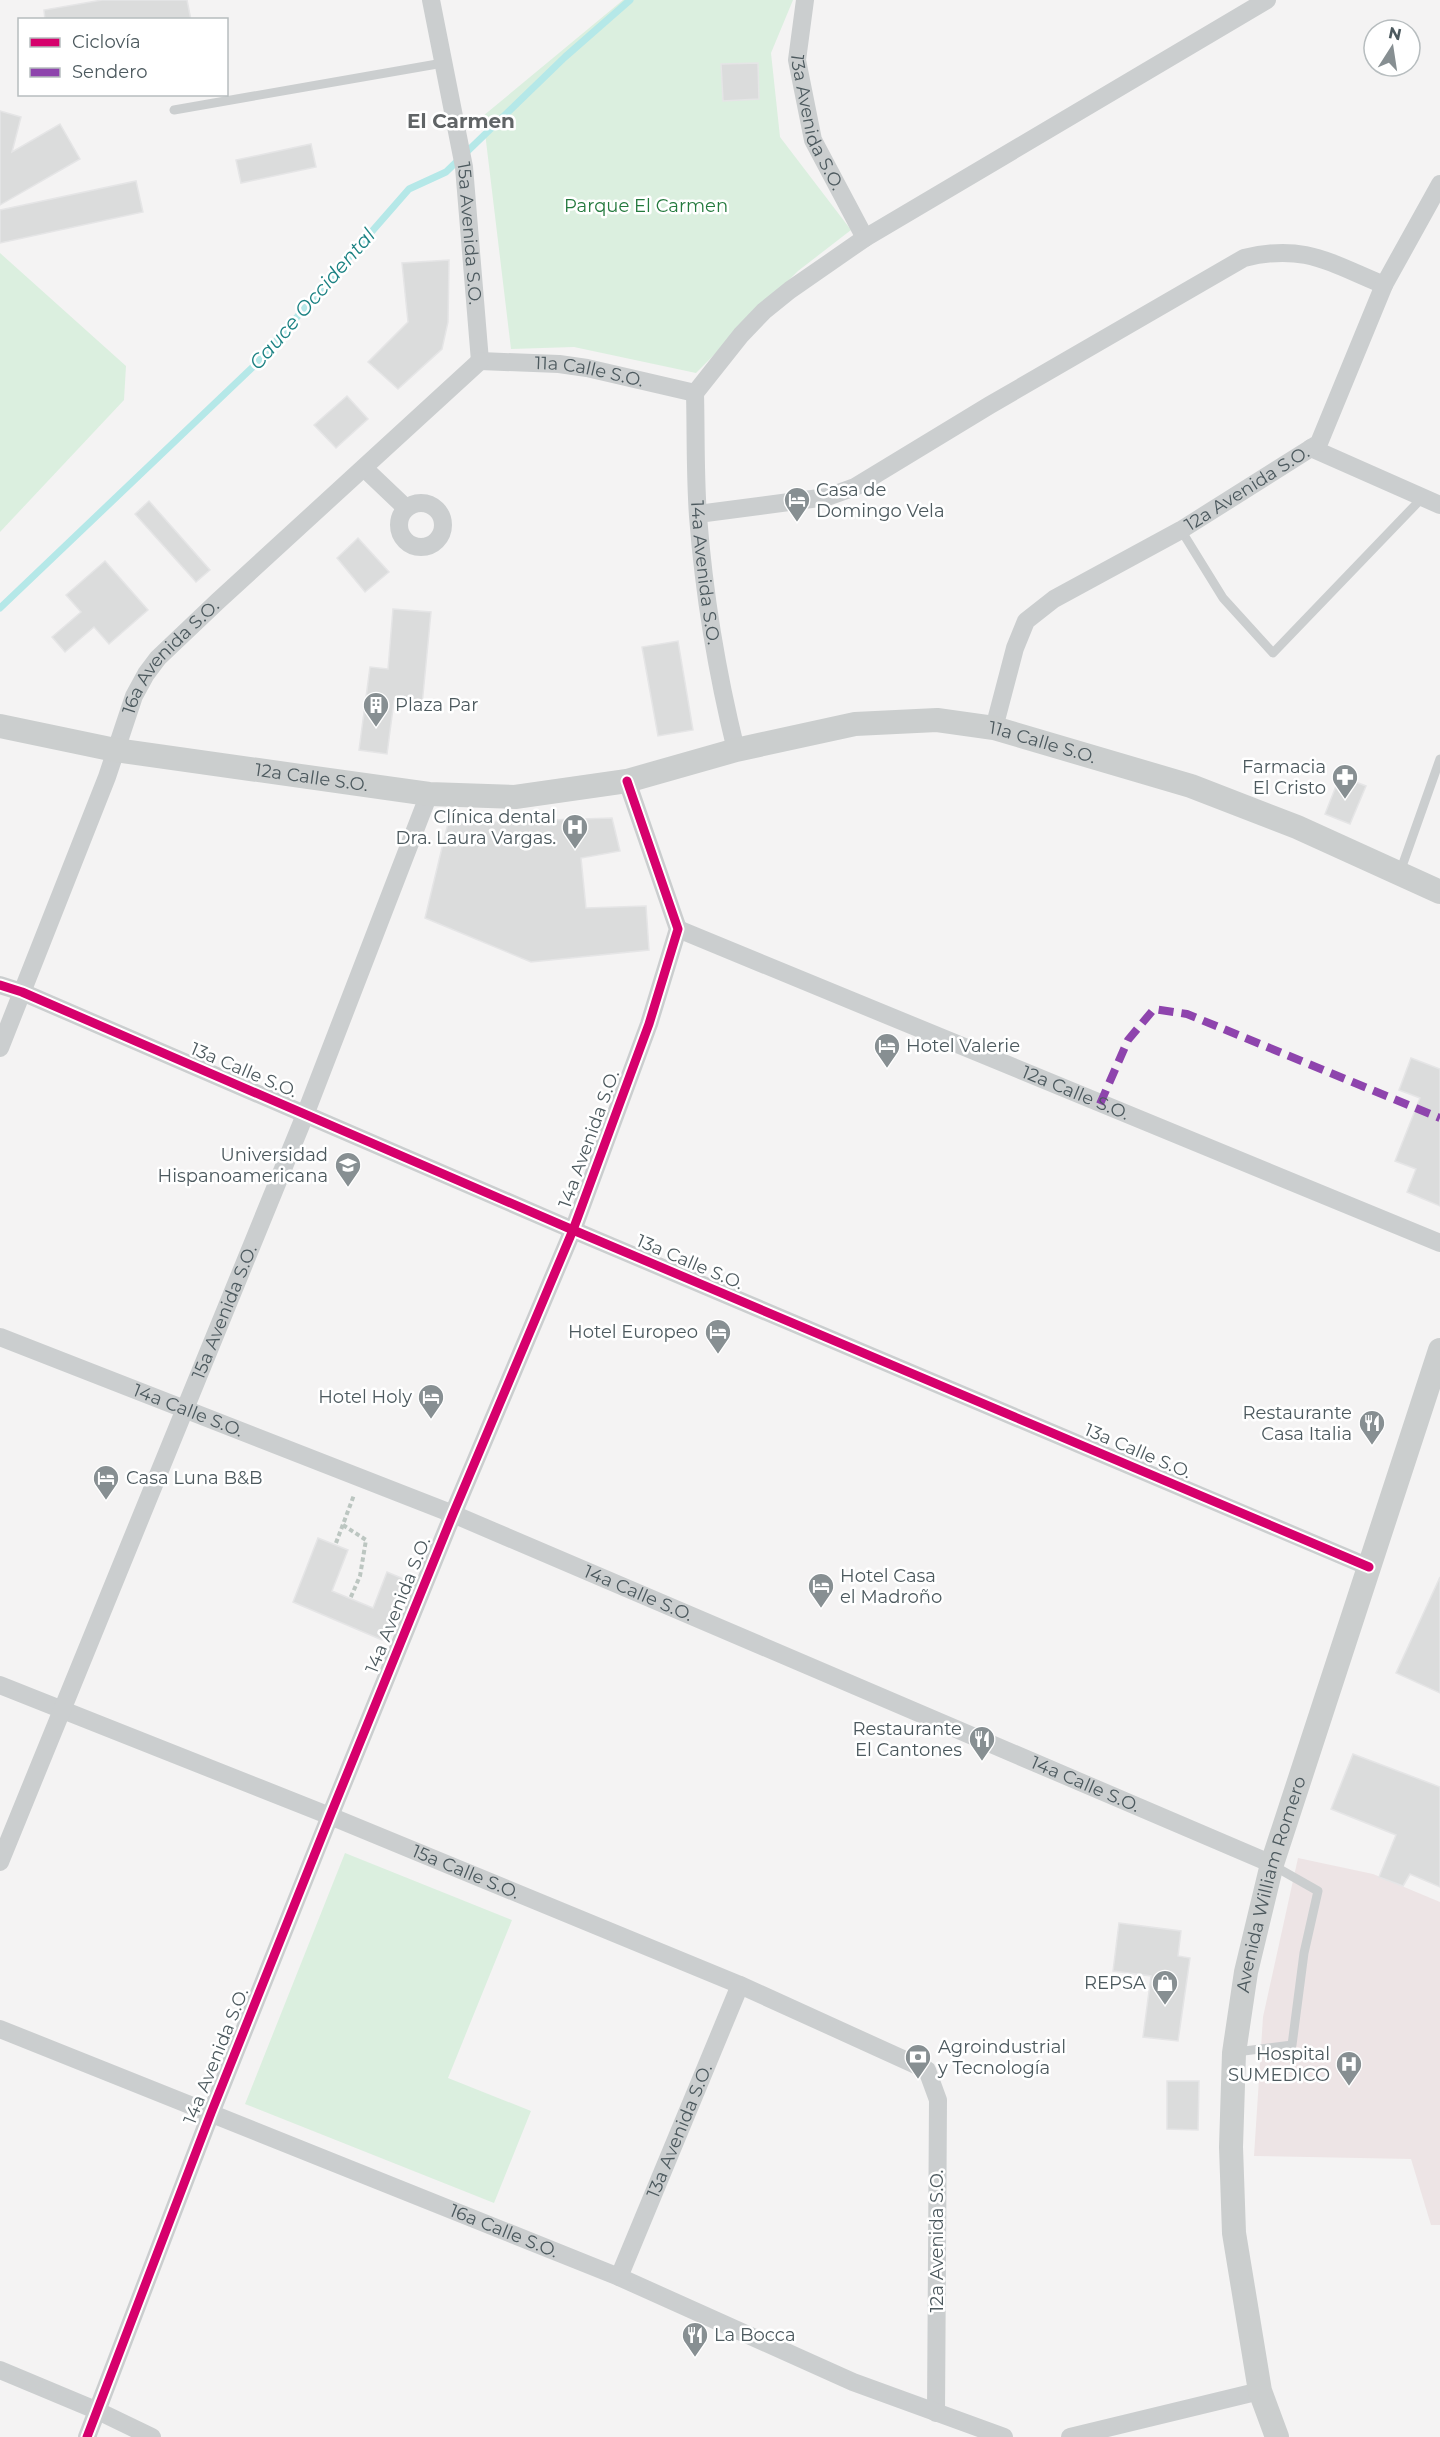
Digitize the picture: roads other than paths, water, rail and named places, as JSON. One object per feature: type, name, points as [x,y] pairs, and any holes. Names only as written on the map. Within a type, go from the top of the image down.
[{"type":"street","name":"15a Avenida S.O.","points":[[431,0],[464,167],[480,361]]},
{"type":"street","name":"13a Avenida S.O.","points":[[805,0],[797,60],[813,140],[865,238]]},
{"type":"street","points":[[695,393],[741,335],[764,311],[865,238],[1267,0]]},
{"type":"street","name":"12a Avenida S.O.","points":[[994,728],[1015,648],[1026,621],[1054,599],[1181,530],[1319,442],[1384,285],[1440,184]]},
{"type":"street","points":[[698,514],[827,497],[855,487],[1021,387],[1244,258],[1265,253],[1300,253],[1320,258],[1384,285]]},
{"type":"street","name":"11a Calle S.O.","points":[[480,361],[578,367],[610,372],[695,393]]},
{"type":"street","name":"16a Avenida S.O.","points":[[0,1048],[106,777],[134,696],[146,674],[158,658],[364,469],[448,388],[480,361]]},
{"type":"street","name":"14a Avenida S.O.","points":[[695,393],[698,514],[711,633],[736,750]]},
{"type":"street","points":[[1311,448],[1440,505]]},
{"type":"street","points":[[364,469],[406,508]]},
{"type":"street","name":"11a Calle S.O.","points":[[627,781],[736,750],[855,724],[937,720],[994,728],[1191,786],[1297,827],[1440,892]]},
{"type":"street","name":"12a Calle S.O.","points":[[0,726],[115,750],[429,794],[515,797],[627,781]]},
{"type":"street","points":[[627,781],[678,929]]},
{"type":"street","name":"15a Avenida S.O.","points":[[0,1862],[305,1114],[429,794]]},
{"type":"street","name":"14a Avenida S.O.","points":[[87,2437],[211,2113],[330,1816],[453,1514],[573,1230],[649,1024],[678,929]]},
{"type":"street","name":"12a Calle S.O.","points":[[678,929],[1440,1243]]},
{"type":"street","name":"13a Calle S.O.","points":[[0,985],[22,992],[573,1230],[1369,1567]]},
{"type":"street","name":"14a Calle S.O.","points":[[0,1337],[453,1514],[1272,1864]]},
{"type":"street","name":"Avenida William Romero","points":[[1277,2437],[1260,2391],[1234,2233],[1231,2147],[1234,2052],[1246,1972],[1272,1864],[1440,1350]]},
{"type":"street","name":"15a Calle S.O.","points":[[0,1685],[330,1816],[740,1985],[927,2070]]},
{"type":"street","name":"13a Avenida S.O.","points":[[619,2277],[740,1985]]},
{"type":"street","name":"16a Calle S.O.","points":[[0,2030],[619,2277],[853,2382],[1005,2437]]},
{"type":"street","name":"12a Avenida S.O.","points":[[927,2070],[938,2100],[936,2413]]},
{"type":"street","points":[[0,2370],[98,2411],[152,2437]]},
{"type":"street","points":[[1070,2437],[1260,2391]]},
{"type":"lane","points":[[174,110],[443,63]]},
{"type":"lane","points":[[1181,530],[1223,598],[1274,653],[1423,497]]},
{"type":"lane","points":[[1400,874],[1440,759]]},
{"type":"lane","points":[[1234,2052],[1292,2045],[1304,1953],[1318,1891],[1272,1864]]},
{"type":"waterway","name":"Cauce Occidental","points":[[0,608],[256,364],[409,189],[446,172],[565,57],[630,0]]},
{"type":"place","name":"Casa de Domingo Vela","points":[[797,523]]},
{"type":"place","name":"Plaza Par","points":[[376,728]]},
{"type":"place","name":"Farmacia El Cristo","points":[[1345,800]]},
{"type":"place","name":"Clínica dental Dra. Laura Vargas.","points":[[575,850]]},
{"type":"place","name":"Hotel Valerie","points":[[887,1069]]},
{"type":"place","name":"Universidad Hispanoamericana","points":[[348,1188]]},
{"type":"place","name":"Hotel Europeo","points":[[718,1355]]},
{"type":"place","name":"Hotel Holy","points":[[431,1420]]},
{"type":"place","name":"Restaurante Casa Italia","points":[[1372,1446]]},
{"type":"place","name":"Casa Luna B&B","points":[[106,1501]]},
{"type":"place","name":"Hotel Casa el Madroño","points":[[821,1609]]},
{"type":"place","name":"Restaurante El Cantones","points":[[982,1762]]},
{"type":"place","name":"REPSA","points":[[1165,2006]]},
{"type":"place","name":"Agroindustrial y Tecnología","points":[[918,2080]]},
{"type":"place","name":"Hospital SUMEDICO","points":[[1349,2087]]},
{"type":"place","name":"La Bocca","points":[[695,2358]]},
{"type":"district","name":"El Carmen","points":[[461,121]]},
{"type":"park label","name":"Parque El Carmen","points":[[646,206]]}]
